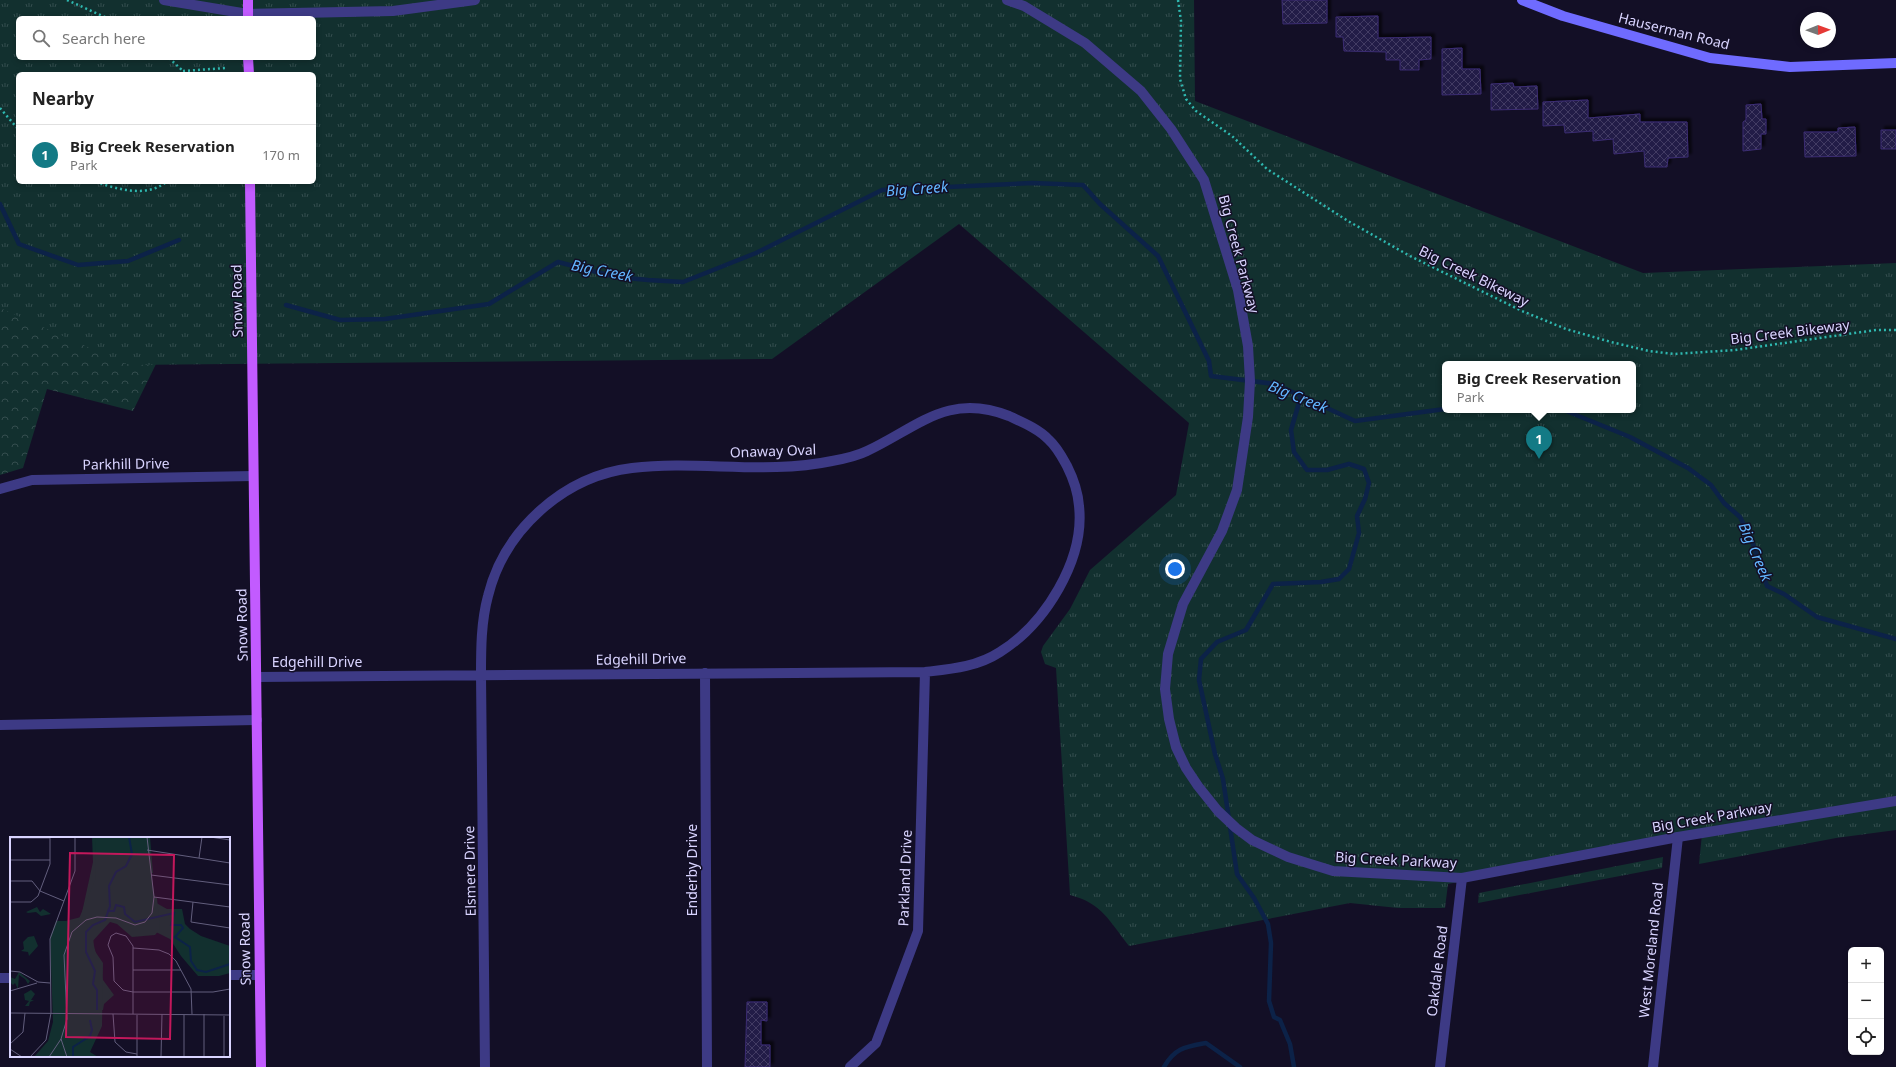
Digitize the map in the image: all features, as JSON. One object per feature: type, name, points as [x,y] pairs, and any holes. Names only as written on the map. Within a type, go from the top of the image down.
[{"type":"main road","points":[[248,0],[248,16]]},
{"type":"main road","name":"Hauserman Road","points":[[1522,0],[1563,16],[1710,58],[1790,68],[1896,63]]},
{"type":"main road","points":[[248,60],[249,72]]},
{"type":"main road","name":"Snow Road","points":[[250,184],[261,1067]]},
{"type":"street","points":[[164,0],[248,16],[393,11],[476,0]]},
{"type":"street","name":"Big Creek Parkway","points":[[1007,0],[1024,6],[1085,43],[1141,91],[1171,128],[1204,180],[1238,290],[1248,346],[1250,381],[1248,417],[1237,490],[1222,531],[1183,604],[1168,654],[1165,689],[1169,719],[1176,747],[1198,786],[1218,811],[1236,828],[1252,840],[1288,857],[1333,871],[1462,878],[1678,837],[1896,801]]},
{"type":"street","name":"Onaway Oval","points":[[481,675],[484,616],[488,595],[496,572],[507,550],[521,530],[538,512],[572,488],[589,479],[631,468],[795,466],[834,461],[864,452],[927,417],[959,408],[991,410],[1028,425],[1049,439],[1061,455],[1076,489],[1080,507],[1079,530],[1075,552],[1054,597],[1042,614],[1018,640]]},
{"type":"street","name":"Parkhill Drive","points":[[0,489],[32,480],[253,476]]},
{"type":"street","name":"Edgehill Drive","points":[[257,676],[925,672],[954,669],[978,663],[1000,653],[1018,640]]},
{"type":"street","name":"Parkland Drive","points":[[850,1067],[876,1043],[918,931],[925,672]]},
{"type":"street","name":"Enderby Drive","points":[[705,673],[707,1067]]},
{"type":"street","name":"Elsmere Drive","points":[[481,675],[485,1067]]},
{"type":"street","points":[[0,725],[257,720]]},
{"type":"street","name":"West Moreland Road","points":[[1653,1067],[1678,837]]},
{"type":"street","name":"Oakdale Road","points":[[1440,1067],[1462,878]]},
{"type":"street","points":[[230,975],[259,975]]},
{"type":"path","points":[[67,0],[103,16]]},
{"type":"path","name":"Big Creek Bikeway","points":[[1178,0],[1181,21],[1180,79],[1186,99],[1196,111],[1232,136],[1267,169],[1341,217],[1410,256],[1522,311],[1566,329],[1611,342],[1649,351],[1674,354],[1735,350],[1876,330],[1896,330]]},
{"type":"path","points":[[170,60],[184,72],[226,68]]},
{"type":"path","points":[[0,108],[16,127]]},
{"type":"path","points":[[102,184],[118,189],[142,190],[160,188],[164,184]]},
{"type":"green space","points":[[0,0],[1194,0],[1195,101],[1643,273],[1896,263],[1896,830],[1836,838],[1699,864],[1702,834],[1448,884],[1445,908],[1398,908],[1350,903],[1129,946],[1098,908],[1070,895],[1056,668],[1045,664],[1041,652],[1043,646],[1070,609],[1090,570],[1176,495],[1189,423],[959,224],[772,359],[128,365],[0,308]]},
{"type":"green space","points":[[0,66],[16,169],[16,184],[20,184],[233,364],[156,364],[133,411],[47,389],[23,468],[0,475]]},
{"type":"green space","points":[[1663,857],[1662,868],[1478,903],[1479,893]]},
{"type":"building","points":[[1282,0],[1327,0],[1327,23],[1283,24]]},
{"type":"building","points":[[1378,16],[1378,38],[1431,37],[1431,59],[1419,60],[1419,70],[1400,70],[1400,60],[1386,60],[1386,52],[1344,51],[1343,37],[1336,37],[1336,17]]},
{"type":"building","points":[[1462,48],[1462,69],[1480,69],[1481,94],[1442,95],[1442,49]]},
{"type":"building","points":[[1513,83],[1514,87],[1537,86],[1538,109],[1491,110],[1491,84]]},
{"type":"building","points":[[1588,100],[1588,118],[1640,114],[1640,122],[1687,122],[1688,157],[1668,158],[1667,167],[1645,167],[1644,151],[1614,154],[1613,139],[1593,141],[1593,131],[1565,133],[1564,125],[1543,126],[1543,102]]},
{"type":"building","points":[[1761,104],[1762,119],[1766,119],[1766,134],[1761,134],[1761,149],[1743,151],[1743,122],[1746,120],[1746,105]]},
{"type":"building","points":[[1855,127],[1856,156],[1805,157],[1804,132],[1838,132],[1838,128]]},
{"type":"building","points":[[1881,130],[1896,130],[1896,149],[1881,149]]},
{"type":"building","points":[[747,1002],[767,1002],[767,1021],[761,1020],[761,1045],[770,1045],[770,1067],[745,1067]]},
{"type":"waterway","name":"Big Creek","points":[[286,305],[340,320],[385,319],[489,304],[558,262],[616,277],[683,282],[756,253],[882,190],[1032,183],[1083,185],[1100,204],[1158,256],[1209,361],[1211,376],[1275,384],[1355,421],[1442,409]]},
{"type":"waterway","name":"Big Creek","points":[[0,204],[19,244],[78,265],[128,261],[179,240]]},
{"type":"waterway","points":[[1294,1067],[1290,1044],[1280,1020],[1274,1017],[1269,1001],[1271,943],[1268,924],[1254,898],[1237,874],[1223,779],[1215,754],[1199,680],[1201,659],[1217,642],[1246,630],[1273,584],[1321,582],[1339,579],[1349,569],[1359,533],[1357,516],[1365,499],[1369,483],[1364,469],[1349,464],[1327,470],[1307,470],[1294,452],[1291,430],[1301,396]]},
{"type":"waterway","name":"Big Creek","points":[[1571,413],[1630,437],[1688,468],[1711,485],[1724,503],[1740,517],[1752,541],[1767,586],[1784,594],[1817,617],[1896,639]]},
{"type":"waterway","points":[[1164,1067],[1172,1056],[1181,1049],[1206,1043],[1240,1067]]},
{"type":"place","name":"Big Creek Reservation","points":[[1539,459]]}]
